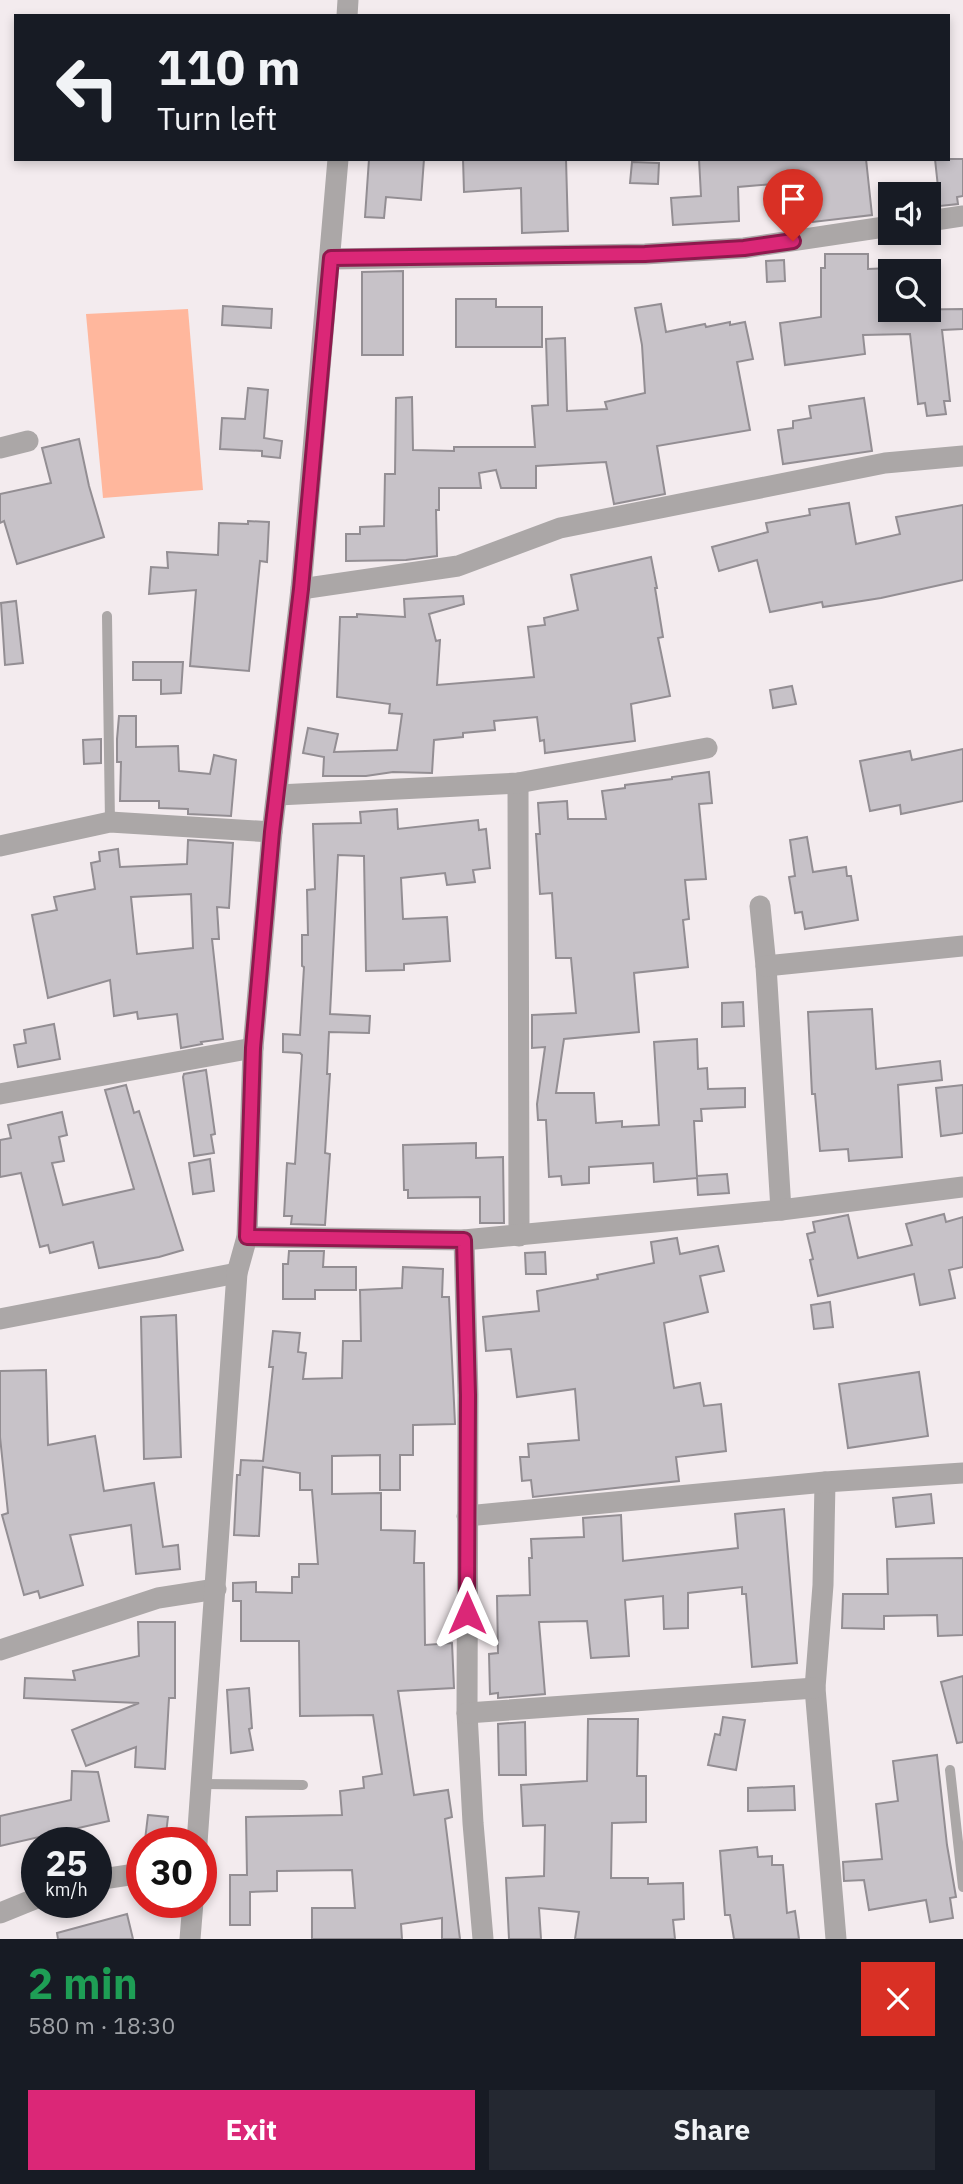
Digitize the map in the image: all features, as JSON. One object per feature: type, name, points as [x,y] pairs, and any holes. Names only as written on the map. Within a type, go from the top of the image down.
[{"type":"street","points":[[198,1827],[237,1273],[247,1237],[253,1048],[272,832],[301,589],[338,161]]},
{"type":"street","points":[[941,219],[963,216]]},
{"type":"street","points":[[331,258],[657,253],[744,248],[878,228]]},
{"type":"street","points":[[0,448],[28,441]]},
{"type":"street","points":[[301,589],[458,566],[560,528],[885,463],[963,456]]},
{"type":"street","points":[[278,795],[519,783],[707,748]]},
{"type":"street","points":[[519,783],[519,1236]]},
{"type":"street","points":[[0,846],[110,822],[272,832]]},
{"type":"street","points":[[760,905],[781,1210]]},
{"type":"street","points":[[766,965],[963,946]]},
{"type":"street","points":[[0,1094],[253,1048]]},
{"type":"street","points":[[247,1237],[464,1240],[781,1210],[963,1187]]},
{"type":"street","points":[[464,1240],[468,1395],[467,1713],[473,1823],[484,1939]]},
{"type":"street","points":[[0,1319],[237,1273]]},
{"type":"street","points":[[467,1516],[825,1482],[963,1473]]},
{"type":"street","points":[[825,1482],[823,1585],[815,1688],[835,1939]]},
{"type":"street","points":[[0,1650],[158,1598],[216,1590]]},
{"type":"street","points":[[467,1713],[815,1688]]},
{"type":"street","points":[[0,1913],[21,1904]]},
{"type":"street","points":[[190,1939],[192,1918]]},
{"type":"lane","points":[[107,616],[110,822]]},
{"type":"lane","points":[[950,1770],[963,1887]]},
{"type":"lane","points":[[201,1784],[303,1785]]},
{"type":"shaded area","points":[[188,309],[203,490],[103,498],[86,314]]},
{"type":"building","points":[[963,159],[963,196],[957,197],[958,204],[941,206],[941,182],[937,182],[935,161]]},
{"type":"building","points":[[369,161],[424,161],[421,200],[386,197],[384,218],[365,217]]},
{"type":"building","points":[[463,161],[566,161],[568,231],[522,233],[521,188],[464,192]]},
{"type":"building","points":[[699,161],[866,161],[872,215],[813,222],[808,181],[738,187],[739,221],[673,225],[671,198],[701,196]]},
{"type":"building","points":[[632,162],[659,163],[658,184],[630,183]]},
{"type":"building","points":[[825,254],[868,254],[868,269],[878,269],[878,322],[941,322],[941,309],[963,309],[963,329],[942,330],[950,401],[944,401],[946,414],[927,416],[925,403],[918,404],[910,334],[863,335],[865,354],[785,365],[780,323],[821,317],[821,268],[825,268]]},
{"type":"building","points":[[784,260],[785,281],[767,282],[766,261]]},
{"type":"building","points":[[403,271],[403,355],[362,355],[362,272]]},
{"type":"building","points":[[456,299],[496,299],[496,307],[542,307],[542,347],[456,347]]},
{"type":"building","points":[[661,304],[666,332],[705,324],[706,327],[745,322],[753,359],[737,362],[750,430],[657,446],[665,494],[614,504],[606,462],[536,466],[536,488],[501,488],[496,470],[479,473],[481,488],[439,488],[439,510],[436,510],[437,556],[406,560],[346,561],[346,534],[360,534],[360,527],[384,526],[385,474],[395,474],[396,398],[412,397],[413,450],[535,447],[532,406],[548,405],[546,339],[565,338],[567,411],[607,409],[605,402],[645,393],[642,345],[635,308]]},
{"type":"building","points":[[223,306],[272,309],[271,328],[222,325]]},
{"type":"building","points":[[248,388],[268,390],[264,438],[282,441],[280,458],[262,456],[262,451],[220,449],[222,418],[245,419]]},
{"type":"building","points":[[864,398],[872,451],[783,464],[778,430],[793,428],[793,421],[811,418],[809,406]]},
{"type":"building","points":[[79,439],[104,537],[17,564],[4,521],[0,523],[0,494],[51,483],[42,448]]},
{"type":"building","points":[[849,503],[856,544],[900,534],[896,517],[963,505],[963,580],[881,598],[823,607],[822,602],[770,612],[757,560],[719,571],[712,547],[768,532],[766,523],[810,515],[809,509]]},
{"type":"building","points":[[248,521],[269,522],[267,562],[260,561],[249,671],[190,666],[196,590],[149,594],[151,567],[168,568],[167,552],[218,555],[219,523],[248,524]]},
{"type":"building","points":[[651,557],[663,637],[658,638],[670,696],[631,704],[635,741],[545,753],[544,740],[540,741],[537,717],[494,721],[495,730],[463,733],[463,737],[434,740],[432,773],[323,776],[324,757],[303,753],[308,728],[338,734],[334,752],[397,750],[402,714],[389,713],[390,704],[337,697],[340,617],[357,617],[357,614],[405,617],[404,599],[463,596],[464,604],[429,614],[436,641],[440,640],[437,685],[534,677],[528,627],[545,625],[544,618],[578,610],[571,575]]},
{"type":"building","points":[[16,601],[23,663],[5,665],[1,603]]},
{"type":"building","points":[[133,662],[183,662],[181,693],[161,694],[161,680],[133,680]]},
{"type":"building","points":[[792,686],[796,704],[773,708],[770,690]]},
{"type":"building","points":[[119,716],[136,716],[136,747],[178,746],[179,771],[210,774],[214,755],[236,760],[231,816],[188,814],[188,809],[159,808],[159,801],[120,801],[121,762],[117,762]]},
{"type":"building","points":[[101,739],[101,763],[84,764],[83,740]]},
{"type":"building","points":[[963,749],[963,801],[901,814],[900,805],[870,811],[860,761],[910,751],[912,760]]},
{"type":"building","points":[[709,772],[712,803],[699,804],[706,879],[685,880],[689,919],[683,920],[688,967],[634,973],[639,1032],[564,1039],[556,1093],[594,1093],[596,1123],[622,1121],[622,1127],[659,1125],[654,1042],[697,1039],[698,1069],[707,1068],[708,1089],[745,1088],[745,1107],[701,1109],[702,1121],[694,1121],[697,1176],[727,1174],[729,1193],[698,1195],[697,1178],[654,1182],[653,1163],[589,1167],[589,1183],[562,1185],[561,1176],[549,1177],[546,1120],[538,1120],[537,1104],[545,1047],[532,1048],[532,1015],[576,1013],[571,958],[556,958],[552,893],[540,894],[536,834],[540,834],[538,803],[567,801],[568,819],[606,819],[602,791]]},
{"type":"building","points":[[397,809],[398,829],[478,820],[479,830],[486,829],[490,868],[473,870],[475,882],[447,885],[445,873],[401,878],[403,919],[447,917],[450,961],[404,964],[404,970],[366,971],[364,856],[338,855],[330,1014],[370,1016],[369,1033],[329,1032],[327,1074],[330,1074],[325,1153],[330,1154],[325,1225],[291,1224],[292,1216],[284,1216],[287,1163],[295,1164],[302,1055],[283,1052],[283,1034],[300,1035],[304,967],[302,935],[308,935],[307,890],[315,889],[313,824],[361,823],[360,812]]},
{"type":"building","points":[[807,837],[813,872],[846,867],[847,876],[851,876],[858,920],[805,929],[802,912],[795,913],[789,877],[795,876],[790,840]]},
{"type":"building","points":[[188,840],[233,843],[229,908],[217,907],[219,939],[212,939],[223,1039],[181,1048],[177,1014],[138,1019],[137,1012],[114,1016],[110,980],[48,998],[32,915],[57,910],[54,897],[95,889],[91,863],[100,861],[99,852],[118,849],[120,867],[187,864]],"holes":[[[191,894],[193,948],[137,954],[131,897]]]},
{"type":"building","points":[[743,1002],[744,1026],[722,1027],[722,1003]]},
{"type":"building","points":[[872,1009],[876,1069],[940,1061],[942,1080],[898,1085],[902,1157],[849,1161],[848,1149],[820,1151],[815,1094],[812,1094],[808,1012]]},
{"type":"building","points":[[54,1024],[60,1059],[18,1067],[14,1045],[26,1043],[24,1030]]},
{"type":"building","points":[[206,1070],[215,1134],[211,1135],[214,1153],[194,1156],[183,1077],[184,1074]]},
{"type":"building","points":[[126,1085],[134,1113],[139,1111],[183,1250],[99,1268],[93,1242],[50,1253],[48,1245],[40,1247],[21,1173],[0,1177],[0,1140],[11,1138],[8,1125],[62,1112],[67,1135],[59,1137],[64,1161],[52,1163],[63,1205],[134,1189],[105,1090]]},
{"type":"building","points":[[963,1085],[963,1133],[941,1136],[936,1088]]},
{"type":"building","points":[[476,1143],[476,1158],[503,1157],[504,1223],[480,1223],[480,1197],[408,1198],[408,1190],[404,1190],[403,1145]]},
{"type":"building","points":[[210,1159],[214,1191],[193,1194],[189,1163]]},
{"type":"building","points":[[944,1214],[946,1222],[963,1217],[963,1267],[949,1270],[955,1298],[920,1305],[914,1274],[818,1296],[807,1234],[815,1232],[813,1222],[848,1215],[858,1258],[912,1245],[906,1224]]},
{"type":"building","points":[[677,1238],[680,1254],[718,1246],[724,1271],[700,1276],[708,1312],[664,1323],[674,1388],[700,1383],[704,1406],[721,1404],[726,1451],[676,1457],[679,1481],[533,1497],[531,1480],[522,1481],[520,1457],[529,1457],[528,1444],[579,1440],[575,1389],[517,1397],[511,1349],[486,1351],[483,1317],[539,1311],[537,1291],[598,1279],[597,1275],[654,1263],[651,1242]]},
{"type":"building","points":[[289,1251],[324,1251],[323,1267],[356,1267],[356,1290],[315,1290],[315,1299],[283,1299],[283,1264],[288,1264]]},
{"type":"building","points":[[545,1252],[546,1274],[526,1274],[525,1253]]},
{"type":"building","points":[[403,1267],[443,1269],[442,1297],[449,1297],[455,1424],[413,1425],[413,1455],[400,1455],[400,1490],[380,1490],[380,1455],[332,1456],[332,1494],[381,1493],[381,1530],[415,1531],[414,1563],[424,1563],[425,1645],[452,1643],[454,1688],[398,1691],[414,1795],[448,1790],[452,1817],[445,1819],[460,1939],[442,1939],[442,1918],[401,1924],[402,1939],[312,1939],[312,1908],[355,1908],[352,1870],[277,1871],[277,1891],[250,1892],[250,1925],[230,1925],[230,1875],[247,1875],[246,1817],[342,1815],[340,1791],[364,1788],[363,1777],[382,1774],[373,1715],[300,1716],[299,1641],[241,1641],[241,1601],[233,1601],[233,1583],[256,1582],[256,1592],[292,1593],[292,1577],[299,1577],[299,1564],[318,1564],[312,1490],[300,1490],[300,1473],[263,1467],[259,1536],[234,1535],[237,1475],[240,1475],[241,1460],[263,1461],[273,1367],[269,1367],[273,1331],[300,1333],[298,1352],[306,1353],[303,1379],[342,1378],[343,1341],[361,1341],[360,1290],[402,1288]]},
{"type":"building","points":[[830,1302],[833,1327],[814,1329],[811,1305]]},
{"type":"building","points":[[176,1315],[181,1457],[144,1459],[141,1317]]},
{"type":"building","points":[[46,1370],[48,1445],[95,1436],[104,1491],[154,1483],[163,1547],[178,1545],[180,1569],[136,1574],[131,1525],[70,1535],[83,1585],[40,1598],[38,1591],[24,1595],[2,1515],[8,1513],[0,1437],[0,1371]]},
{"type":"building","points":[[919,1372],[928,1436],[848,1448],[839,1384]]},
{"type":"building","points":[[931,1494],[934,1523],[896,1527],[893,1498]]},
{"type":"building","points":[[784,1509],[797,1663],[752,1667],[746,1594],[742,1594],[742,1587],[688,1593],[688,1628],[664,1629],[663,1596],[625,1600],[629,1656],[591,1658],[587,1621],[539,1622],[545,1694],[498,1698],[498,1693],[490,1694],[489,1654],[498,1653],[497,1596],[530,1595],[531,1539],[584,1537],[583,1518],[621,1515],[623,1561],[738,1548],[735,1514]]},
{"type":"building","points":[[963,1558],[963,1635],[938,1636],[937,1615],[884,1616],[884,1629],[842,1628],[843,1594],[888,1594],[887,1559]]},
{"type":"building","points":[[138,1622],[175,1622],[175,1698],[169,1698],[165,1769],[135,1767],[136,1747],[86,1766],[72,1730],[139,1703],[24,1698],[25,1678],[75,1680],[73,1671],[139,1656]]},
{"type":"building","points":[[963,1676],[963,1742],[957,1743],[941,1682]]},
{"type":"building","points":[[249,1688],[252,1728],[249,1729],[253,1750],[231,1753],[227,1690]]},
{"type":"building","points":[[723,1717],[745,1720],[736,1770],[708,1765],[715,1734],[720,1735]]},
{"type":"building","points":[[588,1719],[638,1719],[637,1776],[646,1776],[646,1822],[612,1823],[611,1878],[648,1878],[648,1884],[683,1883],[684,1919],[673,1920],[675,1939],[575,1939],[579,1912],[539,1908],[541,1939],[509,1939],[506,1878],[544,1876],[545,1825],[523,1826],[521,1785],[587,1781]]},
{"type":"building","points":[[525,1722],[526,1775],[499,1775],[498,1724]]},
{"type":"building","points":[[937,1755],[956,1897],[950,1898],[953,1918],[930,1922],[926,1900],[869,1910],[864,1880],[844,1881],[843,1862],[882,1859],[876,1804],[898,1801],[893,1761]]},
{"type":"building","points":[[72,1771],[98,1772],[109,1821],[83,1827],[21,1827],[21,1841],[0,1846],[0,1816],[71,1800]]},
{"type":"building","points":[[794,1786],[795,1810],[748,1811],[748,1788]]},
{"type":"building","points":[[148,1815],[168,1817],[167,1827],[147,1827]]},
{"type":"building","points":[[757,1847],[758,1857],[772,1856],[772,1865],[783,1865],[787,1913],[795,1911],[799,1939],[734,1939],[730,1915],[725,1915],[720,1851]]},
{"type":"building","points":[[126,1914],[133,1939],[58,1939],[57,1933]]},
{"type":"route","points":[[467,1613],[468,1395],[464,1240],[247,1237],[253,1048],[272,832],[301,589],[331,258],[645,254],[744,248],[793,241]]}]
